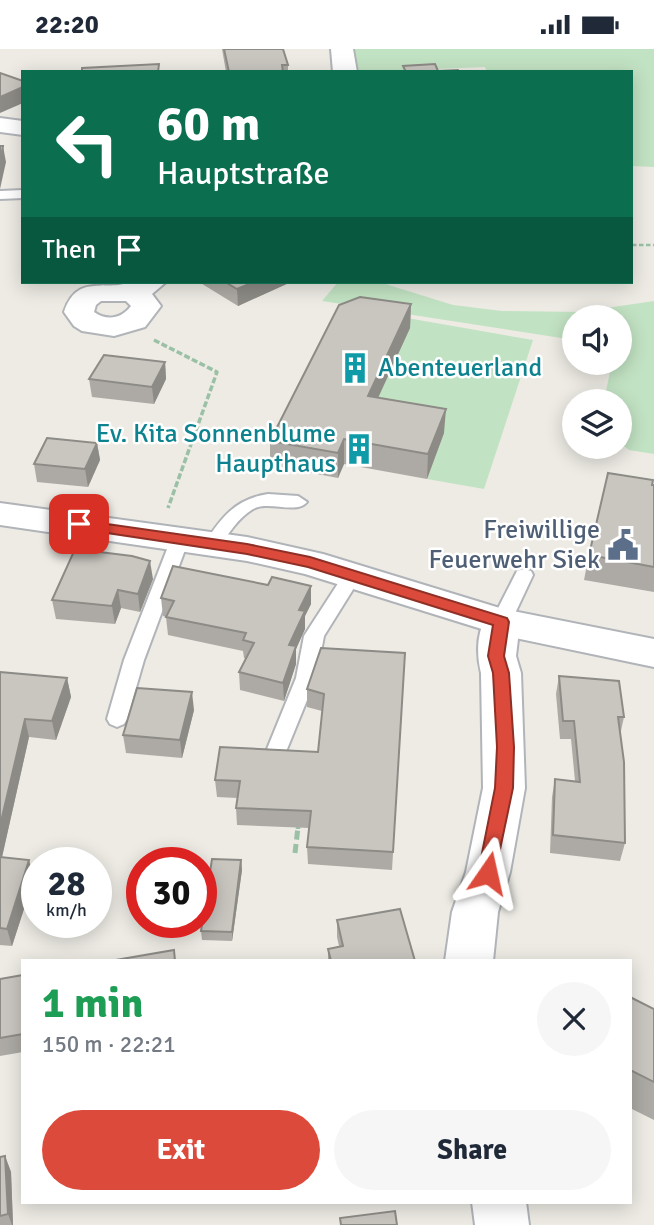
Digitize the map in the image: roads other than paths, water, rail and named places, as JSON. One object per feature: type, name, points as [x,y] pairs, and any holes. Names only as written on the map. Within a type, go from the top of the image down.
[{"type":"street","points":[[342,49],[345,70]]},
{"type":"street","points":[[0,125],[21,128]]},
{"type":"street","points":[[141,287],[139,296],[146,306],[141,316],[125,324],[93,324],[81,317],[79,311],[83,301],[97,293],[141,287]]},
{"type":"street","points":[[0,514],[184,539],[310,562],[501,622],[654,653]]},
{"type":"street","points":[[469,959],[475,912],[488,873],[504,788],[501,673],[496,656],[501,622]]},
{"type":"street","points":[[499,1204],[502,1225]]},
{"type":"lane","points":[[0,195],[21,194]]},
{"type":"lane","points":[[117,719],[134,660],[184,539],[231,516],[250,502],[275,498],[298,502]]},
{"type":"lane","points":[[275,754],[306,678],[314,636],[353,575]]},
{"type":"lane","points":[[501,622],[524,575]]},
{"type":"place","name":"Abenteuerland","points":[[355,368]]},
{"type":"place","name":"Ev. Kita Sonnenblume Haupthaus","points":[[359,449]]},
{"type":"place","name":"Freiwillige Feuerwehr Siek","points":[[623,545]]}]
